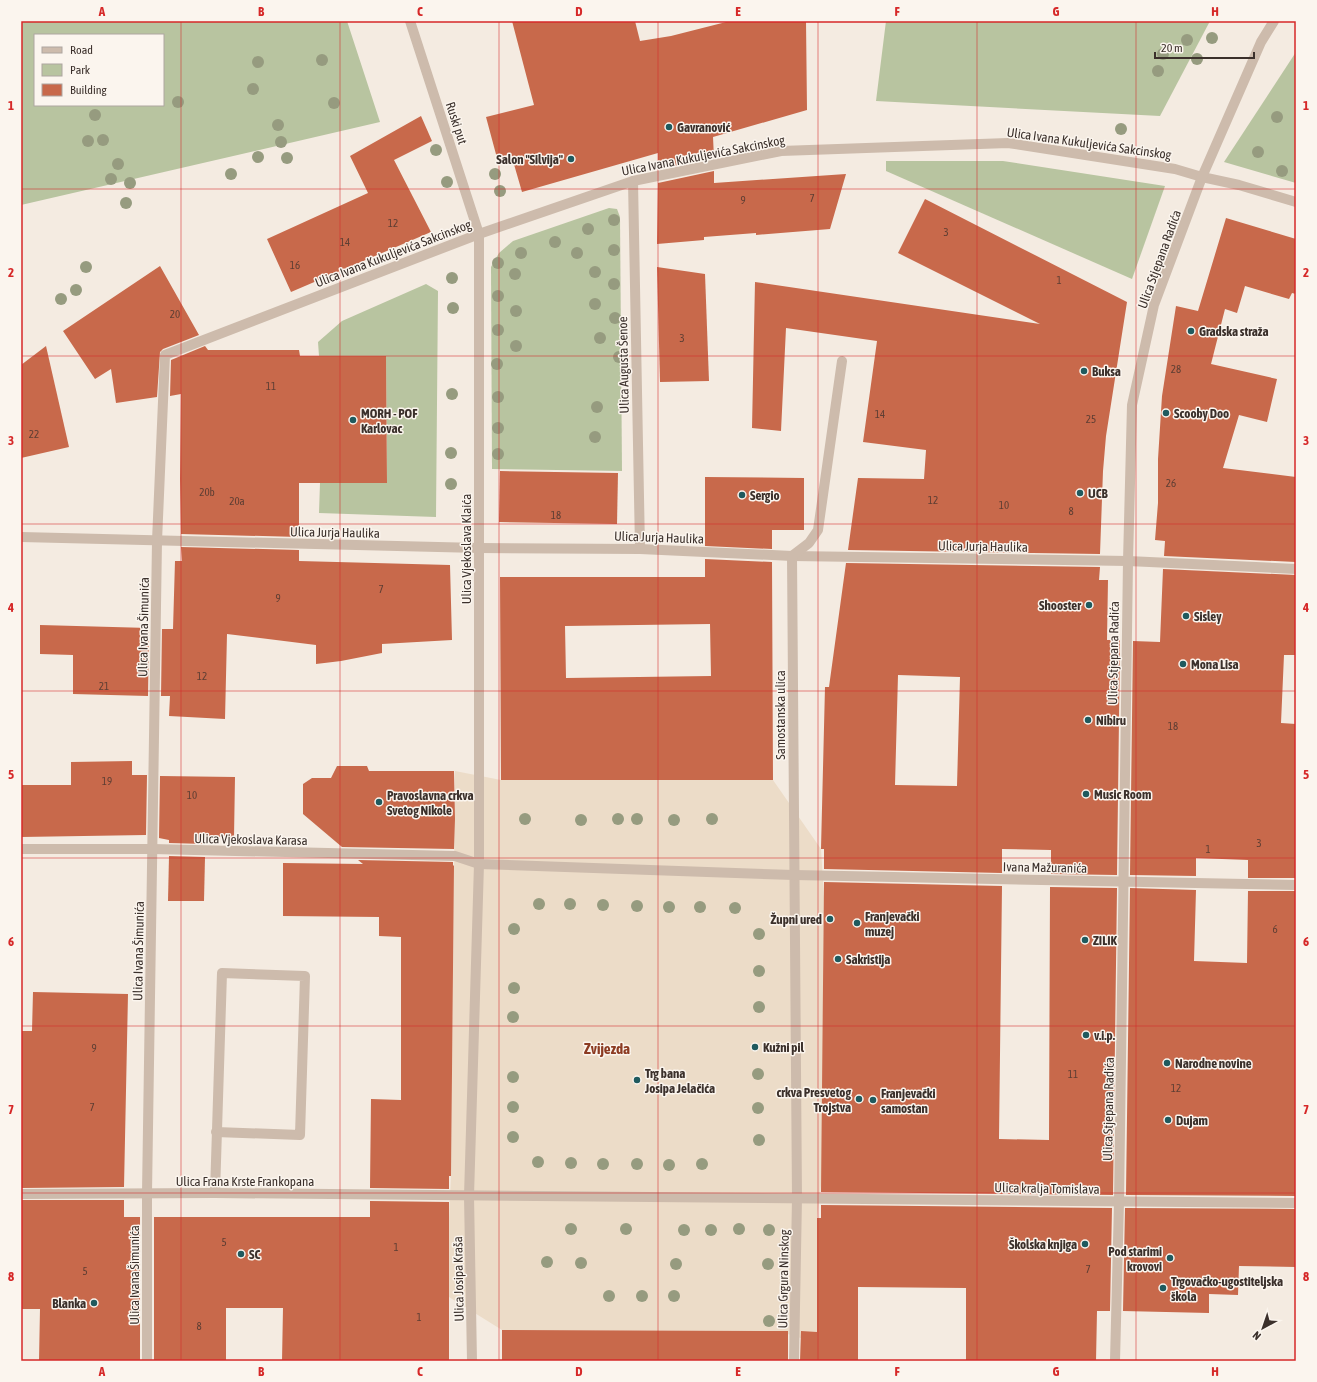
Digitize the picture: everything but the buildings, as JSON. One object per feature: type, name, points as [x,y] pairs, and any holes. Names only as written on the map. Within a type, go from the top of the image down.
[{"type":"street","name":"Ruski put","points":[[410,21],[479,234]]},
{"type":"street","name":"Ulica Stjepana Radića","points":[[1115,1361],[1119,1202],[1128,561],[1132,405],[1154,305],[1202,177],[1261,42],[1274,21]]},
{"type":"street","name":"Ulica Ivana Kukuljevića Sakcinskog","points":[[165,355],[479,234],[632,181],[781,151],[1008,143],[1175,169],[1202,177],[1239,185],[1296,202]]},
{"type":"street","name":"Ulica Augusta Šenoe","points":[[632,181],[640,549]]},
{"type":"street","name":"Ulica Vjekoslava Klaića","points":[[479,234],[479,864]]},
{"type":"street","name":"Ulica Ivana Šimunića","points":[[147,1361],[147,1194],[157,541],[165,355]]},
{"type":"street","points":[[792,556],[810,543],[818,530],[842,361]]},
{"type":"street","name":"Ulica Jurja Haulika","points":[[21,537],[479,548],[640,549],[792,556],[1128,561],[1296,569]]},
{"type":"street","name":"Samostanska ulica","points":[[792,556],[794,875]]},
{"type":"street","name":"Ulica Vjekoslava Karasa","points":[[21,849],[153,849],[455,856],[479,864]]},
{"type":"street","points":[[479,864],[794,875],[797,1198],[469,1196],[479,864]]},
{"type":"street","name":"Ivana Mažuranića","points":[[794,875],[1296,885]]},
{"type":"street","points":[[215,1193],[216,1132],[222,973],[305,976],[300,1135],[216,1132]]},
{"type":"street","name":"Ulica Frana Krste Frankopana","points":[[21,1194],[215,1193],[469,1196]]},
{"type":"street","name":"Ulica Josipa Kraša","points":[[469,1196],[472,1361]]},
{"type":"street","name":"Ulica kralja Tomislava","points":[[797,1198],[1296,1203]]},
{"type":"street","name":"Ulica Grgura Ninskog","points":[[794,1361],[797,1198]]},
{"type":"green space","points":[[21,21],[347,21],[380,122],[21,205]]},
{"type":"green space","points":[[886,21],[1210,21],[1160,116],[876,101]]},
{"type":"green space","points":[[1296,52],[1296,183],[1224,162]]},
{"type":"green space","points":[[886,161],[1003,161],[1165,186],[1132,279],[886,171]]},
{"type":"green space","points":[[609,208],[617,209],[620,217],[622,471],[492,469],[491,267],[499,253],[513,241]]},
{"type":"green space","points":[[426,284],[438,291],[436,517],[319,513],[320,483],[387,483],[386,356],[319,356],[318,342],[342,321]]},
{"type":"shaded area","name":"Trg bana Josipa Jelačića","points":[[455,771],[501,780],[773,780],[821,849],[824,897],[822,1177],[817,1218],[817,1343],[778,1331],[502,1330],[449,1297]]},
{"type":"place","name":"Gavranović","points":[[669,127]]},
{"type":"place","name":"Salon \"Silvija\"","points":[[571,159]]},
{"type":"place","name":"Gradska straža","points":[[1191,331]]},
{"type":"place","name":"Buksa","points":[[1084,371]]},
{"type":"place","name":"Scooby Doo","points":[[1166,413]]},
{"type":"place","name":"MORH - POF Karlovac","points":[[353,420]]},
{"type":"place","name":"UCB","points":[[1080,493]]},
{"type":"place","name":"Sergio","points":[[742,495]]},
{"type":"place","name":"Shooster","points":[[1089,605]]},
{"type":"place","name":"Sisley","points":[[1186,616]]},
{"type":"place","name":"Mona Lisa","points":[[1183,664]]},
{"type":"place","name":"Nibiru","points":[[1088,720]]},
{"type":"place","name":"Music Room","points":[[1086,794]]},
{"type":"place","name":"Pravoslavna crkva Svetog Nikole","points":[[379,802]]},
{"type":"place","name":"Župni ured","points":[[830,919]]},
{"type":"place","name":"Franjevački muzej","points":[[857,923]]},
{"type":"place","name":"ZILIK","points":[[1085,940]]},
{"type":"place","name":"Sakristija","points":[[838,959]]},
{"type":"place","name":"v.i.p.","points":[[1086,1035]]},
{"type":"place","name":"Kužni pil","points":[[755,1047]]},
{"type":"place","name":"Narodne novine","points":[[1167,1063]]},
{"type":"place","name":"Trg bana Josipa Jelačića","points":[[637,1080]]},
{"type":"place","name":"crkva Presvetog Trojstva","points":[[859,1099]]},
{"type":"place","name":"Franjevački samostan","points":[[873,1100]]},
{"type":"place","name":"Dujam","points":[[1168,1120]]},
{"type":"place","name":"Školska knjiga","points":[[1085,1244]]},
{"type":"place","name":"SC","points":[[241,1254]]},
{"type":"place","name":"Pod starimi krovovi","points":[[1170,1258]]},
{"type":"place","name":"Trgovačko-ugostiteljska škola","points":[[1163,1288]]},
{"type":"place","name":"Blanka","points":[[94,1303]]},
{"type":"district","name":"Zvijezda","points":[[607,1049]]}]
